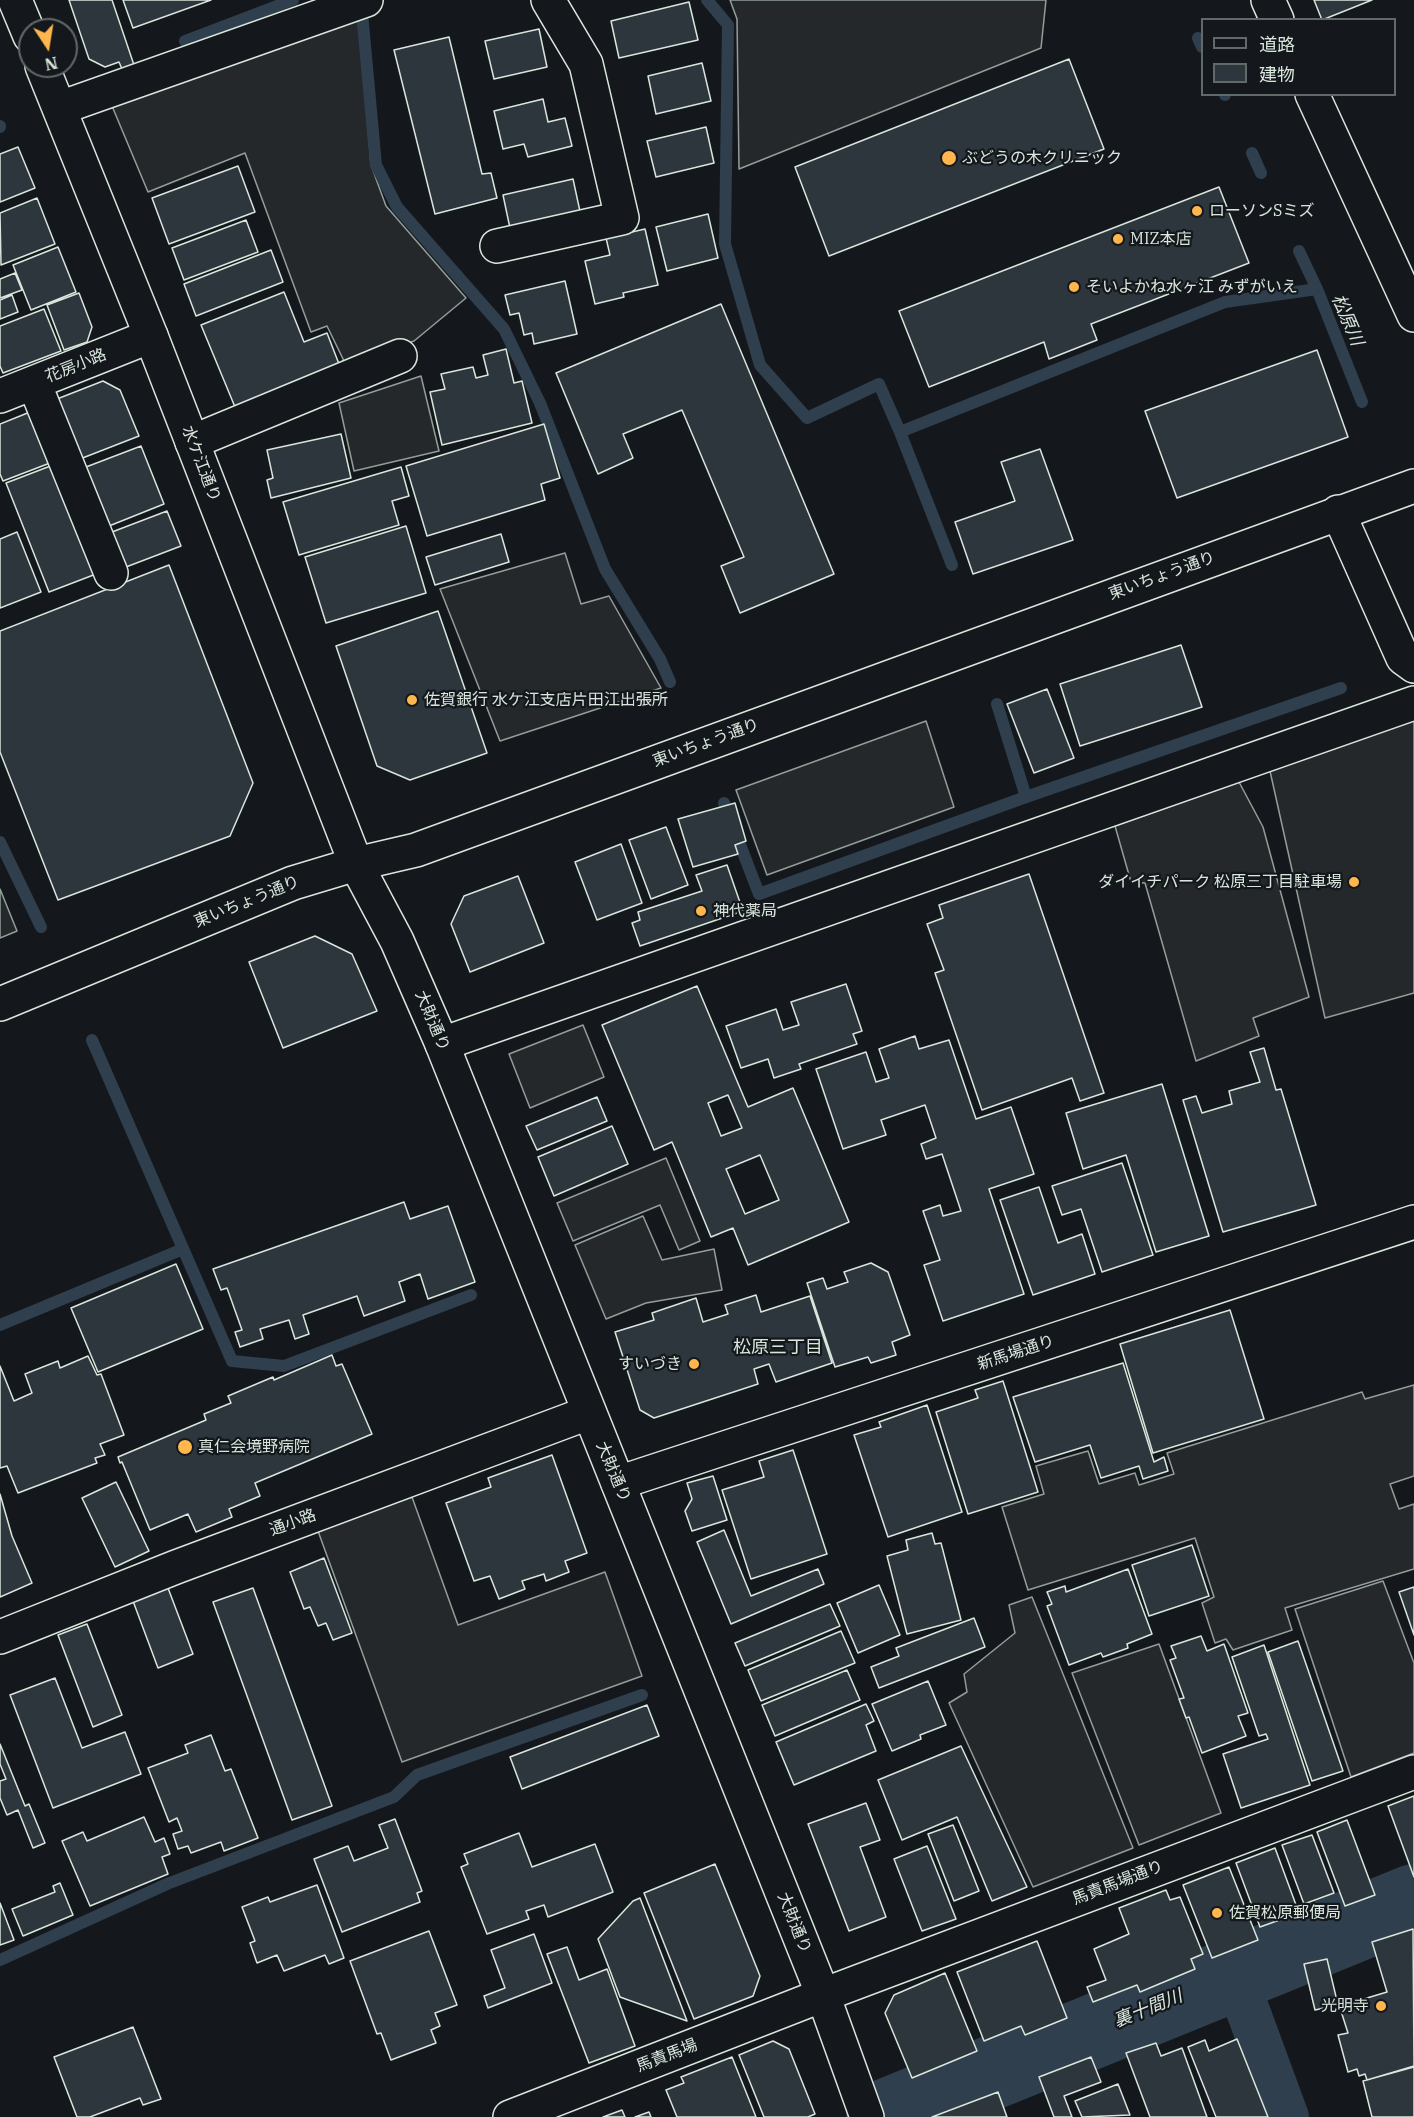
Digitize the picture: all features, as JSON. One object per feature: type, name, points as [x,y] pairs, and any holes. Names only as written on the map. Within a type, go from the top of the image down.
[{"type":"main road","points":[[15,0],[22,18]]},
{"type":"main road","points":[[496,246],[622,218],[586,64],[548,0]]},
{"type":"main road","points":[[1268,0],[1276,18]]},
{"type":"main road","points":[[60,108],[356,4]]},
{"type":"main road","name":"水ケ江通り","points":[[47,78],[151,336],[356,864]]},
{"type":"main road","points":[[1313,96],[1414,315]]},
{"type":"main road","name":"花房小路","points":[[0,396],[151,336]]},
{"type":"main road","points":[[192,442],[400,356]]},
{"type":"main road","points":[[34,383],[111,573]]},
{"type":"main road","name":"東いちょう通り","points":[[0,1004],[282,887],[356,864],[416,850],[1414,486]]},
{"type":"main road","points":[[1338,512],[1403,658],[1414,666]]},
{"type":"main road","points":[[442,1044],[1414,703]]},
{"type":"main road","name":"大財通り","points":[[356,864],[397,941],[442,1044],[823,1995],[867,2117]]},
{"type":"main road","name":"新馬場通り","points":[[618,1484],[1414,1222]]},
{"type":"main road","name":"通小路","points":[[0,1637],[187,1563],[588,1413]]},
{"type":"main road","name":"馬責馬場通り","points":[[823,1995],[1414,1772]]},
{"type":"main road","name":"馬責馬場","points":[[510,2117],[823,1995]]},
{"type":"shaded area","points":[[730,0],[1046,0],[1041,48],[739,169],[737,19]]},
{"type":"shaded area","points":[[359,17],[371,165],[386,206],[466,298],[414,341],[345,363],[327,326],[311,332],[245,153],[148,192],[112,106]]},
{"type":"shaded area","points":[[421,376],[439,451],[354,471],[339,403]]},
{"type":"shaded area","points":[[565,553],[581,604],[609,596],[661,688],[500,741],[440,589]]},
{"type":"shaded area","name":"ダイイチパーク 松原三丁目駐車場","points":[[1414,720],[1414,993],[1325,1018],[1270,771]]},
{"type":"shaded area","points":[[926,721],[954,807],[767,875],[736,790]]},
{"type":"shaded area","points":[[1239,782],[1263,827],[1309,997],[1253,1018],[1259,1036],[1196,1061],[1145,883],[1131,882],[1115,826]]},
{"type":"shaded area","points":[[0,889],[17,931],[0,938]]},
{"type":"shaded area","points":[[583,1025],[604,1077],[530,1108],[509,1054]]},
{"type":"shaded area","points":[[666,1158],[700,1241],[679,1250],[660,1205],[573,1241],[557,1203]]},
{"type":"shaded area","points":[[643,1216],[662,1260],[714,1249],[722,1290],[646,1303],[606,1319],[575,1245]]},
{"type":"shaded area","points":[[1414,1385],[1414,1476],[1390,1484],[1399,1509],[1414,1504],[1414,1569],[1285,1608],[1292,1630],[1233,1650],[1226,1639],[1215,1643],[1202,1603],[1214,1597],[1195,1538],[1028,1590],[1002,1507],[1044,1494],[1036,1466],[1088,1451],[1099,1484],[1135,1473],[1139,1485],[1174,1474],[1167,1453],[1362,1392],[1365,1399]]},
{"type":"shaded area","points":[[412,1497],[458,1625],[605,1572],[642,1676],[402,1762],[318,1531]]},
{"type":"shaded area","points":[[1383,1581],[1414,1663],[1414,1753],[1351,1777],[1295,1609]]},
{"type":"shaded area","points":[[1032,1597],[1133,1848],[1033,1887],[949,1703],[967,1692],[964,1674],[1015,1633],[1009,1605]]},
{"type":"shaded area","points":[[1159,1644],[1221,1813],[1139,1845],[1072,1673]]},
{"type":"building","points":[[69,0],[112,0],[134,65],[122,69],[119,62],[105,67],[89,59],[78,27],[78,18],[75,18]]},
{"type":"building","points":[[123,0],[211,0],[133,28]]},
{"type":"building","points":[[1314,0],[1372,0],[1327,18],[1321,18]]},
{"type":"building","points":[[689,2],[698,40],[619,58],[611,21]]},
{"type":"building","points":[[539,29],[547,67],[494,79],[485,41]]},
{"type":"building","points":[[449,37],[482,174],[491,173],[497,198],[435,214],[394,50]]},
{"type":"building","name":"ぶどうの木クリニック","points":[[1069,59],[1104,149],[829,256],[795,167]]},
{"type":"building","points":[[702,63],[711,101],[656,114],[648,76]]},
{"type":"building","points":[[543,99],[548,122],[565,118],[572,146],[528,157],[524,144],[503,149],[494,111]]},
{"type":"building","points":[[706,127],[714,163],[656,177],[647,141]]},
{"type":"building","points":[[18,147],[35,188],[0,202],[0,154]]},
{"type":"building","points":[[238,166],[255,212],[169,244],[152,198]]},
{"type":"building","points":[[573,179],[581,216],[511,233],[503,195]]},
{"type":"building","name":"そいよかね水ヶ江 みずがいえ","points":[[1219,187],[1249,263],[1091,324],[1097,340],[1049,359],[1044,342],[929,387],[899,311]]},
{"type":"building","points":[[37,198],[55,244],[1,265],[0,213]]},
{"type":"building","points":[[708,214],[718,258],[667,271],[656,227]]},
{"type":"building","points":[[246,220],[258,252],[184,280],[172,248]]},
{"type":"building","points":[[645,229],[658,285],[623,293],[624,297],[595,304],[585,261],[610,255],[606,238]]},
{"type":"building","points":[[58,247],[76,292],[31,310],[13,265]]},
{"type":"building","points":[[271,250],[283,282],[196,316],[184,284]]},
{"type":"building","points":[[15,273],[22,290],[0,298],[0,279]]},
{"type":"building","points":[[565,281],[577,334],[534,344],[532,333],[524,335],[519,313],[510,315],[505,295]]},
{"type":"building","points":[[284,292],[304,342],[327,333],[339,364],[235,407],[201,325]]},
{"type":"building","points":[[79,293],[92,327],[87,342],[64,350],[47,305]]},
{"type":"building","points":[[12,295],[18,312],[0,319],[0,300]]},
{"type":"building","points":[[721,304],[834,574],[740,613],[721,566],[744,557],[682,410],[623,434],[633,458],[598,474],[556,373]]},
{"type":"building","points":[[44,309],[61,351],[3,373],[0,366],[0,326]]},
{"type":"building","points":[[506,349],[514,383],[522,381],[532,423],[442,445],[430,392],[445,389],[441,374],[473,367],[476,378],[488,375],[483,355]]},
{"type":"building","points":[[1317,350],[1348,437],[1177,498],[1145,411]]},
{"type":"building","points":[[103,381],[120,390],[139,436],[80,459],[57,399]]},
{"type":"building","points":[[30,412],[50,463],[3,481],[0,474],[0,424]]},
{"type":"building","points":[[544,424],[560,478],[541,484],[545,500],[427,536],[406,466]]},
{"type":"building","points":[[341,434],[351,478],[271,498],[267,480],[273,478],[267,450]]},
{"type":"building","points":[[141,446],[164,504],[109,526],[86,467]]},
{"type":"building","points":[[1040,449],[1073,540],[973,574],[955,522],[1015,501],[1001,462]]},
{"type":"building","points":[[53,465],[96,574],[49,592],[6,483]]},
{"type":"building","points":[[401,467],[409,496],[392,501],[399,525],[299,555],[283,502]]},
{"type":"building","points":[[167,511],[181,546],[126,567],[112,532]]},
{"type":"building","points":[[406,526],[426,593],[326,623],[305,557]]},
{"type":"building","points":[[17,532],[41,592],[0,608],[0,539]]},
{"type":"building","points":[[501,534],[509,562],[435,585],[426,557]]},
{"type":"building","points":[[169,565],[253,783],[230,836],[58,900],[0,752],[0,631]]},
{"type":"building","name":"佐賀銀行 水ケ江支店片田江出張所","points":[[438,611],[487,753],[410,780],[377,766],[336,646]]},
{"type":"building","points":[[1181,645],[1202,707],[1080,746],[1060,684]]},
{"type":"building","points":[[1047,689],[1074,758],[1034,773],[1007,704]]},
{"type":"building","points":[[735,803],[746,841],[735,845],[738,854],[693,867],[678,819]]},
{"type":"building","points":[[666,827],[688,885],[651,899],[629,840]]},
{"type":"building","points":[[621,844],[642,903],[597,920],[575,862]]},
{"type":"building","points":[[727,865],[743,911],[640,946],[632,923],[640,920],[638,912],[702,891],[696,875]]},
{"type":"building","points":[[1029,874],[1104,1093],[1080,1101],[1072,1078],[982,1110],[935,973],[944,970],[927,924],[943,918],[939,905]]},
{"type":"building","points":[[518,876],[544,943],[470,972],[451,924],[464,896]]},
{"type":"building","points":[[315,936],[352,954],[377,1011],[283,1048],[249,962]]},
{"type":"building","points":[[846,984],[862,1031],[853,1034],[857,1044],[799,1064],[801,1069],[774,1078],[768,1059],[741,1068],[726,1026],[776,1009],[783,1030],[799,1025],[791,1002]]},
{"type":"building","points":[[697,986],[748,1107],[793,1088],[849,1222],[748,1265],[733,1228],[711,1237],[672,1142],[654,1150],[602,1025]],"holes":[[[728,1095],[742,1128],[721,1136],[708,1103]],[[760,1155],[779,1200],[745,1214],[726,1169]]]},
{"type":"building","points":[[915,1036],[919,1049],[949,1040],[976,1119],[1011,1107],[1034,1174],[989,1189],[1024,1294],[943,1321],[924,1265],[940,1260],[923,1211],[940,1205],[943,1216],[961,1211],[942,1154],[926,1159],[921,1144],[936,1138],[925,1105],[881,1120],[886,1135],[843,1149],[816,1069],[866,1052],[876,1082],[889,1078],[879,1049]]},
{"type":"building","points":[[1264,1048],[1276,1090],[1281,1089],[1316,1205],[1223,1232],[1183,1100],[1196,1096],[1202,1113],[1232,1104],[1229,1091],[1260,1082],[1250,1052]]},
{"type":"building","points":[[1162,1084],[1209,1236],[1156,1252],[1126,1155],[1083,1169],[1066,1113]]},
{"type":"building","points":[[597,1097],[607,1121],[537,1150],[526,1126]]},
{"type":"building","points":[[612,1126],[628,1164],[554,1196],[538,1157]]},
{"type":"building","points":[[1122,1163],[1153,1255],[1102,1272],[1081,1209],[1062,1215],[1052,1186]]},
{"type":"building","points":[[1039,1187],[1058,1243],[1082,1234],[1095,1274],[1033,1295],[1000,1200]]},
{"type":"building","points":[[404,1202],[410,1219],[448,1206],[475,1282],[428,1299],[420,1274],[399,1282],[405,1301],[364,1316],[357,1296],[303,1315],[309,1334],[295,1339],[289,1320],[260,1329],[263,1339],[240,1347],[235,1332],[242,1330],[227,1288],[221,1290],[213,1269]]},
{"type":"building","points":[[871,1263],[888,1272],[910,1335],[892,1342],[896,1355],[871,1363],[868,1357],[835,1367],[807,1283],[823,1278],[827,1289],[848,1282],[844,1272]]},
{"type":"building","points":[[176,1264],[203,1329],[98,1372],[71,1308]]},
{"type":"building","points":[[756,1295],[761,1312],[810,1296],[832,1363],[776,1382],[769,1364],[754,1369],[758,1384],[654,1418],[640,1410],[615,1332],[654,1320],[652,1313],[696,1298],[703,1322],[728,1314],[725,1305]]},
{"type":"building","points":[[1230,1310],[1264,1419],[1153,1453],[1120,1344]]},
{"type":"building","points":[[332,1355],[336,1366],[342,1364],[372,1434],[255,1483],[260,1496],[229,1509],[232,1517],[196,1532],[188,1514],[150,1530],[118,1457],[206,1420],[204,1414],[231,1403],[228,1396],[273,1377],[274,1380]]},
{"type":"building","points":[[88,1356],[97,1375],[101,1374],[124,1435],[100,1444],[105,1455],[95,1458],[97,1463],[18,1493],[7,1466],[0,1468],[0,1366],[14,1401],[32,1393],[25,1374],[58,1361],[60,1368]]},
{"type":"building","points":[[1123,1363],[1154,1462],[1164,1457],[1168,1471],[1143,1479],[1139,1466],[1101,1478],[1090,1445],[1035,1462],[1013,1397]]},
{"type":"building","points":[[1003,1381],[1038,1492],[968,1514],[936,1412],[978,1398],[975,1390]]},
{"type":"building","points":[[927,1405],[962,1512],[888,1537],[854,1435],[881,1427],[879,1422]]},
{"type":"building","points":[[793,1450],[827,1554],[751,1579],[722,1490],[764,1477],[759,1461]]},
{"type":"building","points":[[552,1455],[587,1553],[565,1561],[569,1572],[546,1581],[544,1574],[522,1581],[525,1589],[499,1599],[490,1576],[474,1581],[446,1503],[491,1487],[488,1478]]},
{"type":"building","points":[[713,1476],[727,1520],[692,1531],[685,1511],[692,1499],[687,1483]]},
{"type":"building","points":[[116,1482],[149,1551],[115,1567],[82,1498]]},
{"type":"building","points":[[0,1494],[12,1536],[32,1583],[0,1597]]},
{"type":"building","points":[[724,1530],[751,1596],[818,1569],[824,1584],[731,1624],[697,1542]]},
{"type":"building","points":[[932,1533],[935,1544],[941,1543],[961,1620],[907,1634],[887,1556],[908,1550],[906,1540]]},
{"type":"building","points":[[1192,1545],[1209,1596],[1149,1616],[1132,1565]]},
{"type":"building","points":[[324,1558],[352,1633],[333,1640],[326,1623],[318,1626],[310,1607],[304,1609],[290,1572]]},
{"type":"building","points":[[1128,1569],[1152,1634],[1127,1644],[1128,1648],[1103,1657],[1101,1653],[1069,1665],[1047,1606],[1052,1604],[1047,1592],[1065,1586],[1066,1592]]},
{"type":"building","points":[[879,1585],[900,1635],[858,1653],[837,1603]]},
{"type":"building","points":[[1414,1587],[1414,1635],[1399,1592]]},
{"type":"building","points":[[168,1588],[193,1654],[158,1668],[133,1601]]},
{"type":"building","points":[[253,1588],[332,1806],[292,1820],[213,1602]]},
{"type":"building","points":[[830,1604],[840,1626],[745,1666],[735,1643]]},
{"type":"building","points":[[974,1618],[985,1647],[879,1688],[871,1667],[899,1656],[896,1648]]},
{"type":"building","points":[[87,1624],[122,1715],[93,1727],[58,1635]]},
{"type":"building","points":[[841,1631],[855,1663],[761,1701],[748,1670]]},
{"type":"building","points":[[1201,1636],[1207,1651],[1224,1644],[1248,1713],[1238,1716],[1246,1736],[1202,1753],[1189,1717],[1186,1718],[1179,1699],[1184,1698],[1170,1660],[1176,1658],[1171,1646]]},
{"type":"building","points":[[1298,1641],[1343,1771],[1312,1781],[1268,1652]]},
{"type":"building","points":[[1264,1645],[1310,1785],[1241,1808],[1223,1754],[1268,1739],[1266,1734],[1259,1736],[1232,1657]]},
{"type":"building","points":[[847,1670],[860,1700],[775,1736],[762,1705]]},
{"type":"building","points":[[55,1678],[82,1748],[125,1732],[141,1774],[53,1808],[10,1695]]},
{"type":"building","points":[[928,1681],[946,1725],[920,1735],[921,1739],[892,1751],[872,1704]]},
{"type":"building","points":[[866,1704],[874,1721],[866,1725],[876,1751],[794,1785],[776,1742]]},
{"type":"building","points":[[647,1705],[659,1736],[522,1789],[510,1757]]},
{"type":"building","points":[[211,1735],[225,1771],[231,1769],[258,1838],[224,1851],[221,1842],[191,1853],[188,1846],[178,1849],[173,1834],[182,1831],[177,1818],[169,1822],[148,1768],[188,1753],[185,1745]]},
{"type":"building","points":[[0,1744],[25,1806],[29,1804],[45,1843],[33,1848],[18,1810],[7,1815],[0,1798],[0,1781],[6,1779],[0,1764]]},
{"type":"building","points":[[961,1746],[1027,1887],[992,1901],[957,1817],[902,1840],[878,1780]]},
{"type":"building","points":[[1414,1796],[1414,1877],[1388,1806]]},
{"type":"building","points":[[866,1803],[880,1840],[860,1847],[886,1917],[849,1931],[808,1824]]},
{"type":"building","points":[[144,1817],[155,1842],[164,1838],[170,1854],[162,1857],[168,1874],[90,1906],[62,1841],[83,1832],[87,1841]]},
{"type":"building","points":[[395,1819],[422,1891],[417,1893],[420,1902],[342,1932],[314,1859],[348,1846],[354,1861],[388,1848],[379,1825]]},
{"type":"building","points":[[1347,1820],[1375,1895],[1345,1906],[1317,1832]]},
{"type":"building","points":[[953,1825],[979,1891],[954,1901],[928,1834]]},
{"type":"building","points":[[519,1833],[532,1867],[595,1844],[613,1892],[548,1917],[544,1905],[526,1911],[529,1919],[487,1934],[461,1867],[468,1864],[464,1854]]},
{"type":"building","points":[[1312,1835],[1334,1893],[1304,1904],[1282,1845]]},
{"type":"building","points":[[927,1846],[956,1919],[922,1931],[894,1859]]},
{"type":"building","points":[[1275,1848],[1299,1913],[1260,1927],[1236,1863]]},
{"type":"building","points":[[715,1864],[760,1976],[753,1996],[694,2019],[644,1893]]},
{"type":"building","points":[[1229,1867],[1258,1940],[1212,1958],[1183,1885]]},
{"type":"building","points":[[60,1883],[73,1915],[23,1936],[12,1909],[55,1892],[53,1886]]},
{"type":"building","points":[[317,1885],[344,1958],[329,1964],[325,1955],[284,1971],[277,1955],[257,1963],[250,1943],[255,1941],[242,1907],[268,1897],[270,1902]]},
{"type":"building","points":[[1166,1890],[1170,1900],[1180,1897],[1203,1954],[1191,1959],[1195,1969],[1140,1992],[1137,1985],[1093,2002],[1087,1987],[1106,1980],[1094,1949],[1129,1934],[1119,1908]]},
{"type":"building","points":[[640,1898],[687,2021],[620,1997],[598,1939],[633,1901]]},
{"type":"building","points":[[0,1903],[14,1940],[0,1945]]},
{"type":"building","name":"光明寺","points":[[1413,1929],[1414,2066],[1367,2080],[1365,2074],[1359,2076],[1357,2069],[1348,2072],[1338,2035],[1348,2033],[1341,2011],[1348,2009],[1347,2004],[1387,1992],[1372,1942]]},
{"type":"building","points":[[429,1931],[457,2005],[435,2013],[440,2026],[431,2030],[436,2043],[391,2060],[381,2033],[377,2034],[350,1961]]},
{"type":"building","points":[[534,1934],[552,1983],[488,2008],[484,1996],[505,1988],[491,1950]]},
{"type":"building","points":[[1037,1941],[1067,2018],[1025,2035],[1021,2026],[984,2041],[957,1972]]},
{"type":"building","points":[[567,1947],[579,1980],[607,1969],[635,2046],[589,2063],[547,1954]]},
{"type":"building","points":[[1327,1959],[1338,2005],[1315,2010],[1304,1964]]},
{"type":"building","points":[[945,1973],[977,2051],[912,2078],[885,2013],[894,1995]]},
{"type":"building","points":[[133,2027],[161,2099],[143,2105],[140,2098],[90,2117],[77,2117],[54,2057]]},
{"type":"building","points":[[1237,2039],[1268,2117],[1216,2117],[1188,2047],[1205,2040],[1209,2051]]},
{"type":"building","points":[[773,2041],[789,2049],[815,2114],[808,2117],[764,2117],[739,2055]]},
{"type":"building","points":[[1156,2043],[1161,2056],[1182,2048],[1207,2117],[1150,2117],[1126,2053]]},
{"type":"building","points":[[732,2057],[756,2117],[677,2117],[666,2090],[684,2083],[681,2077]]},
{"type":"building","points":[[1091,2057],[1101,2082],[1064,2096],[1072,2117],[1054,2117],[1039,2077]]},
{"type":"building","points":[[1414,2067],[1414,2117],[1372,2117],[1363,2081]]},
{"type":"building","points":[[1118,2084],[1130,2115],[1082,2117],[1075,2101]]},
{"type":"building","points":[[998,2092],[1007,2117],[932,2117]]},
{"type":"building","points":[[622,2110],[625,2117],[603,2117]]},
{"type":"building","points":[[649,2112],[651,2117],[635,2117]]},
{"type":"waterway","points":[[185,41],[293,0]]},
{"type":"waterway","points":[[707,0],[728,25],[725,244],[760,365],[807,418],[879,384],[952,565]]},
{"type":"waterway","points":[[361,2],[376,165],[397,207],[504,329],[540,403],[605,569],[660,659],[670,682]]},
{"type":"waterway","points":[[1198,38],[1201,45]]},
{"type":"waterway","points":[[1252,153],[1261,173]]},
{"type":"waterway","name":"松原川","points":[[1299,251],[1317,289],[1362,402]]},
{"type":"waterway","points":[[900,432],[1225,302],[1317,289]]},
{"type":"waterway","points":[[724,803],[759,894],[1026,797],[1341,688]]},
{"type":"waterway","points":[[997,704],[1026,797]]},
{"type":"waterway","points":[[0,842],[41,927]]},
{"type":"waterway","points":[[92,1040],[232,1361],[284,1366],[471,1295]]},
{"type":"waterway","points":[[0,1325],[183,1249]]},
{"type":"waterway","points":[[0,1960],[167,1884],[394,1797],[417,1775],[642,1695]]},
{"type":"waterway","name":"裏十間川","points":[[883,2117],[1414,1901]]},
{"type":"waterway","points":[[1234,1973],[1287,2117]]},
{"type":"place","name":"ぶどうの木クリニック","points":[[949,158]]},
{"type":"place","name":"ローソンSミズ","points":[[1197,211]]},
{"type":"place","name":"MIZ本店","points":[[1118,239]]},
{"type":"place","name":"そいよかね水ヶ江 みずがいえ","points":[[1074,287]]},
{"type":"place","name":"佐賀銀行 水ケ江支店片田江出張所","points":[[412,700]]},
{"type":"place","name":"ダイイチパーク 松原三丁目駐車場","points":[[1354,882]]},
{"type":"place","name":"神代薬局","points":[[701,911]]},
{"type":"place","name":"すいづき","points":[[694,1364]]},
{"type":"place","name":"真仁会境野病院","points":[[185,1447]]},
{"type":"place","name":"佐賀松原郵便局","points":[[1217,1913]]},
{"type":"place","name":"光明寺","points":[[1381,2006]]},
{"type":"district","name":"松原三丁目","points":[[778,1348]]}]
